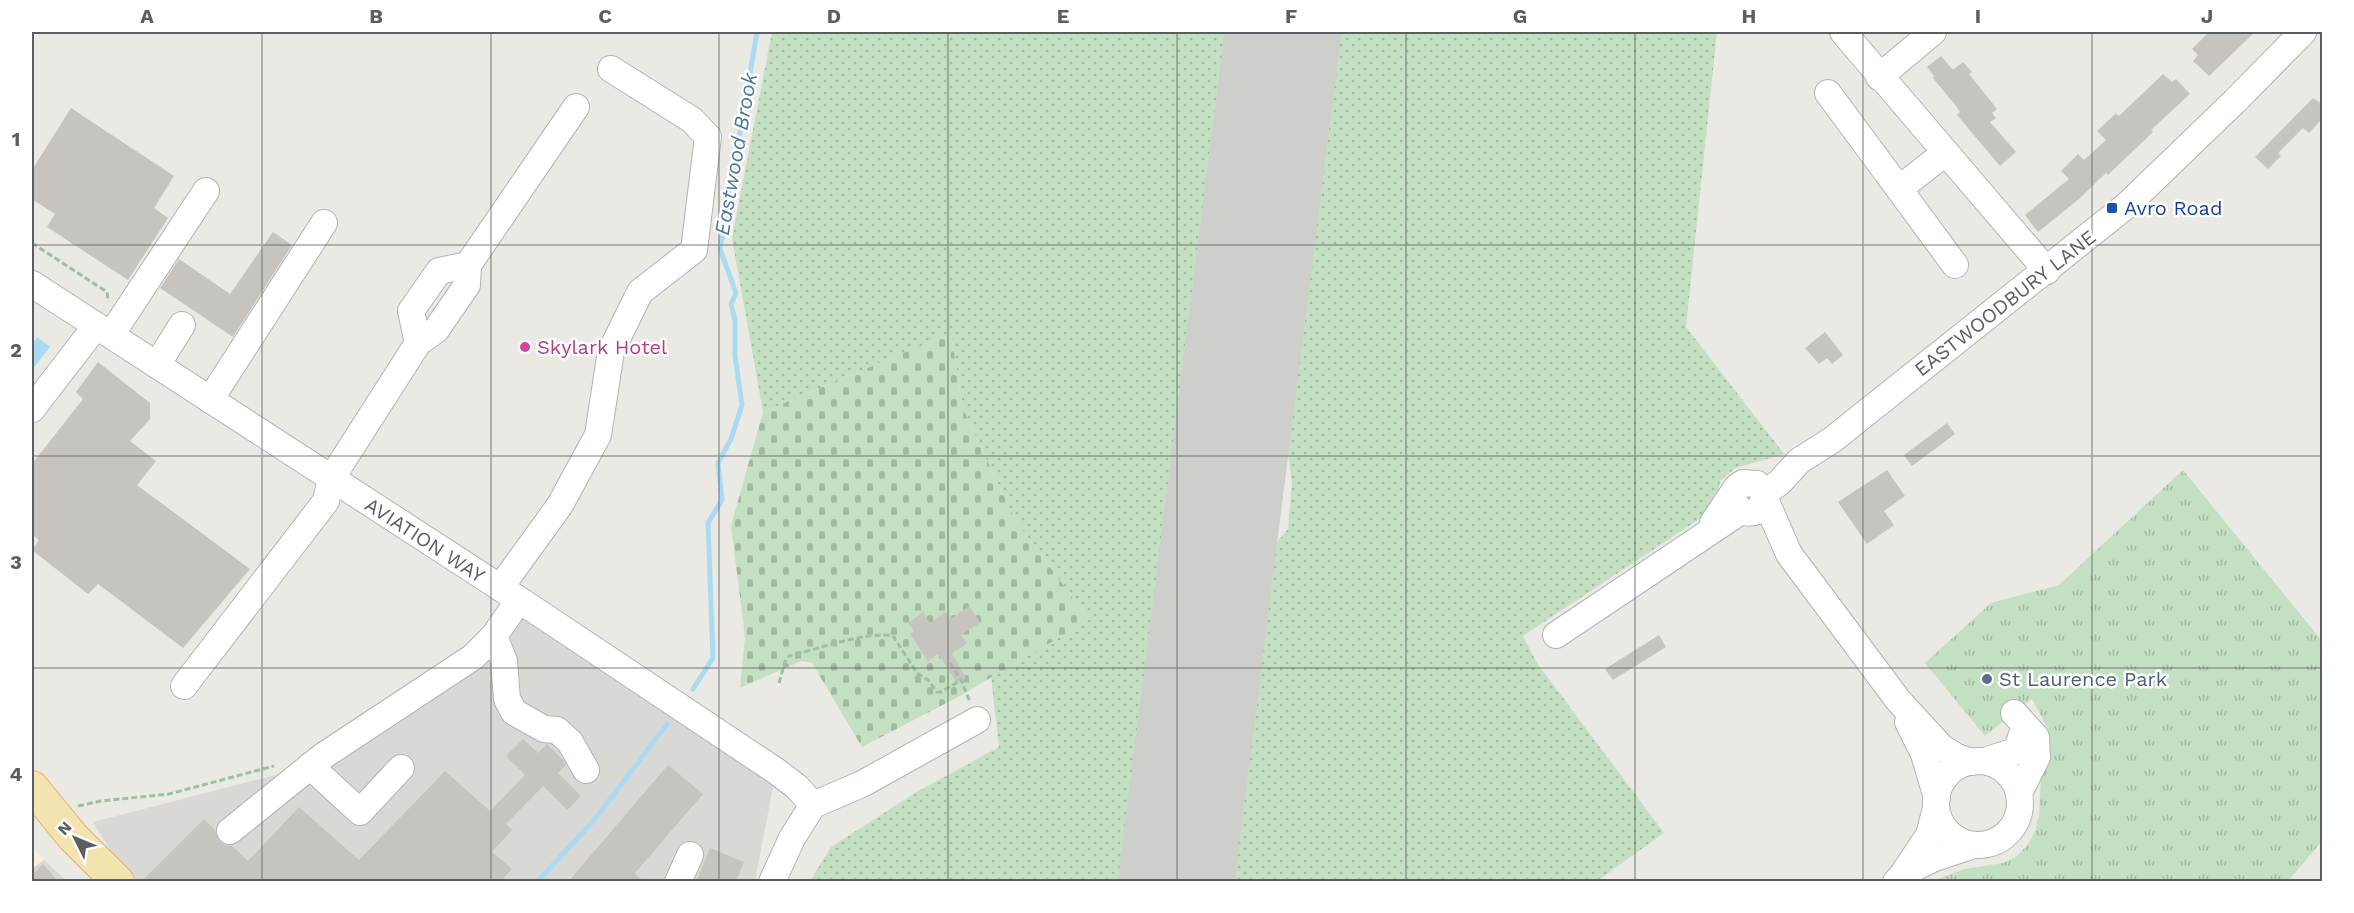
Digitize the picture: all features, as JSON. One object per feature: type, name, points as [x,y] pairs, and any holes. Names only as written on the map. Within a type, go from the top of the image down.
[{"type":"main road","points":[[32,787],[73,837],[118,882]]},
{"type":"main road","points":[[32,818],[87,882]]},
{"type":"street","points":[[1843,32],[1879,77],[2047,271]]},
{"type":"street","points":[[1879,77],[1933,32]]},
{"type":"street","name":"EASTWOODBURY LANE","points":[[1556,634],[1696,540],[1719,518],[1751,499],[1771,469],[1799,461],[1832,440],[2047,271],[2151,183],[2303,32]]},
{"type":"street","points":[[230,831],[310,766],[473,657],[494,636],[510,594],[598,435],[611,351],[640,292],[694,250],[708,137],[692,120],[611,69]]},
{"type":"street","points":[[1828,93],[1956,266]]},
{"type":"street","points":[[184,686],[326,501],[331,479],[418,343],[436,330],[466,285],[468,265],[576,107]]},
{"type":"street","points":[[1899,189],[1945,153]]},
{"type":"street","points":[[32,409],[104,331],[206,191]]},
{"type":"street","points":[[210,400],[324,223]]},
{"type":"street","name":"AVIATION WAY","points":[[36,296],[104,331],[510,594],[776,771],[797,787],[813,805]]},
{"type":"street","points":[[157,365],[182,325]]},
{"type":"street","points":[[1751,499],[1898,700],[1941,747],[1957,757],[1999,766],[2011,775],[2017,784],[2021,803],[2018,818],[2010,832],[1995,843],[1974,845],[1932,859],[1899,878]]},
{"type":"street","points":[[494,636],[504,661],[507,699],[514,712],[544,729],[557,730],[570,742],[586,770]]},
{"type":"street","points":[[1898,700],[1924,754],[1941,825],[1954,838],[1974,845]]},
{"type":"street","points":[[1899,878],[1929,835],[1940,785],[1950,771],[1962,764],[2016,751],[2022,740],[2020,719],[2036,736],[2037,757],[2019,793]]},
{"type":"street","points":[[772,882],[792,838],[813,805],[862,784],[977,720]]},
{"type":"street","points":[[310,766],[360,812],[401,768]]},
{"type":"street","points":[[678,882],[690,855]]},
{"type":"path","points":[[778,683],[789,656],[885,634],[893,636],[917,673],[928,680],[937,692],[961,680]]},
{"type":"path","points":[[950,663],[961,680],[977,720]]},
{"type":"path","points":[[75,807],[101,801],[169,794],[287,763],[310,766]]},
{"type":"shaded area","points":[[524,603],[776,771],[755,881],[132,881],[126,876],[93,822],[302,768]]},
{"type":"shaded area","points":[[32,847],[44,860],[32,869]]},
{"type":"shaded area","points":[[44,860],[67,881],[32,881],[32,869]]},
{"type":"green space","points":[[772,32],[1241,32],[1186,466],[1173,490],[1173,556],[1136,881],[810,881],[831,847],[915,793],[999,747],[991,677],[1089,620],[1015,520],[963,409],[951,333],[763,412],[732,238]]},
{"type":"green space","points":[[1340,32],[1717,32],[1686,327],[1784,454],[1735,468],[1720,481],[1716,508],[1523,636],[1537,663],[1664,833],[1597,881],[1225,882],[1272,548],[1288,529],[1292,483],[1286,441]]},
{"type":"green space","points":[[951,333],[963,409],[1015,520],[1089,620],[958,697],[862,747],[812,663],[801,661],[740,688],[745,636],[731,526],[763,412]]},
{"type":"green space","points":[[2183,470],[2322,641],[2322,841],[2288,881],[1933,881],[1964,869],[2003,863],[2016,857],[2029,843],[2039,815],[2041,778],[2049,751],[2050,733],[2032,699],[1985,736],[1925,663],[1991,603],[2059,585]]},
{"type":"water","points":[[37,337],[50,347],[32,370],[32,344]]},
{"type":"building","points":[[2209,32],[2255,32],[2209,76],[2193,61],[2198,55],[2192,49]]},
{"type":"building","points":[[1941,56],[1953,70],[1963,62],[1972,72],[1969,74],[1997,109],[1992,113],[1996,118],[1990,122],[2016,152],[2000,166],[1957,115],[1960,112],[1927,67]]},
{"type":"building","points":[[2163,74],[2172,82],[2176,79],[2190,94],[2108,175],[2106,173],[2079,199],[2038,232],[2025,215],[2069,179],[2061,171],[2078,154],[2084,160],[2106,140],[2097,131],[2116,113],[2119,116]]},
{"type":"building","points":[[2313,98],[2322,104],[2322,119],[2309,133],[2303,128],[2278,153],[2281,156],[2268,169],[2255,157]]},
{"type":"building","points":[[71,108],[174,176],[154,208],[168,218],[128,280],[47,227],[55,214],[32,199],[32,170]]},
{"type":"building","points":[[273,232],[292,245],[233,337],[160,288],[179,259],[230,294]]},
{"type":"building","points":[[1825,332],[1843,355],[1832,364],[1827,358],[1819,364],[1805,348]]},
{"type":"building","points":[[98,362],[150,403],[150,419],[130,441],[156,461],[137,485],[250,569],[183,648],[98,584],[88,594],[32,550],[39,540],[32,534],[32,464],[83,399],[76,392]]},
{"type":"building","points":[[1947,423],[1955,434],[1912,466],[1904,455]]},
{"type":"building","points":[[1887,470],[1905,496],[1884,511],[1894,525],[1867,544],[1838,502]]},
{"type":"building","points":[[969,606],[980,623],[961,635],[967,644],[952,653],[966,678],[957,683],[938,654],[928,661],[910,634],[914,631],[908,623],[923,612],[930,623],[946,612],[951,619]]},
{"type":"building","points":[[1659,635],[1666,647],[1613,680],[1605,669]]},
{"type":"building","points":[[523,739],[538,753],[547,744],[566,765],[558,773],[581,796],[567,810],[543,786],[506,824],[512,830],[492,852],[512,869],[500,882],[141,882],[204,819],[215,830],[219,841],[232,846],[248,861],[299,807],[359,860],[445,771],[490,811],[525,775],[506,756]]},
{"type":"building","points":[[668,765],[703,794],[635,873],[644,882],[568,882]]},
{"type":"building","points":[[710,848],[744,862],[736,882],[696,882]]},
{"type":"building","points":[[43,864],[59,882],[32,882],[32,875]]},
{"type":"waterway","name":"Eastwood Brook","points":[[693,689],[713,658],[708,523],[722,500],[718,463],[731,439],[742,405],[735,356],[735,320],[731,304],[736,293],[720,249],[757,32]]},
{"type":"waterway","name":"Eastwood Brook","points":[[537,882],[595,819],[667,724]]},
{"type":"runway","points":[[1176,882],[1283,32]]},
{"type":"place","name":"Avro Road","points":[[2112,208]]},
{"type":"place","name":"Skylark Hotel","points":[[525,347]]},
{"type":"place","name":"St Laurence Park","points":[[1987,679]]}]
